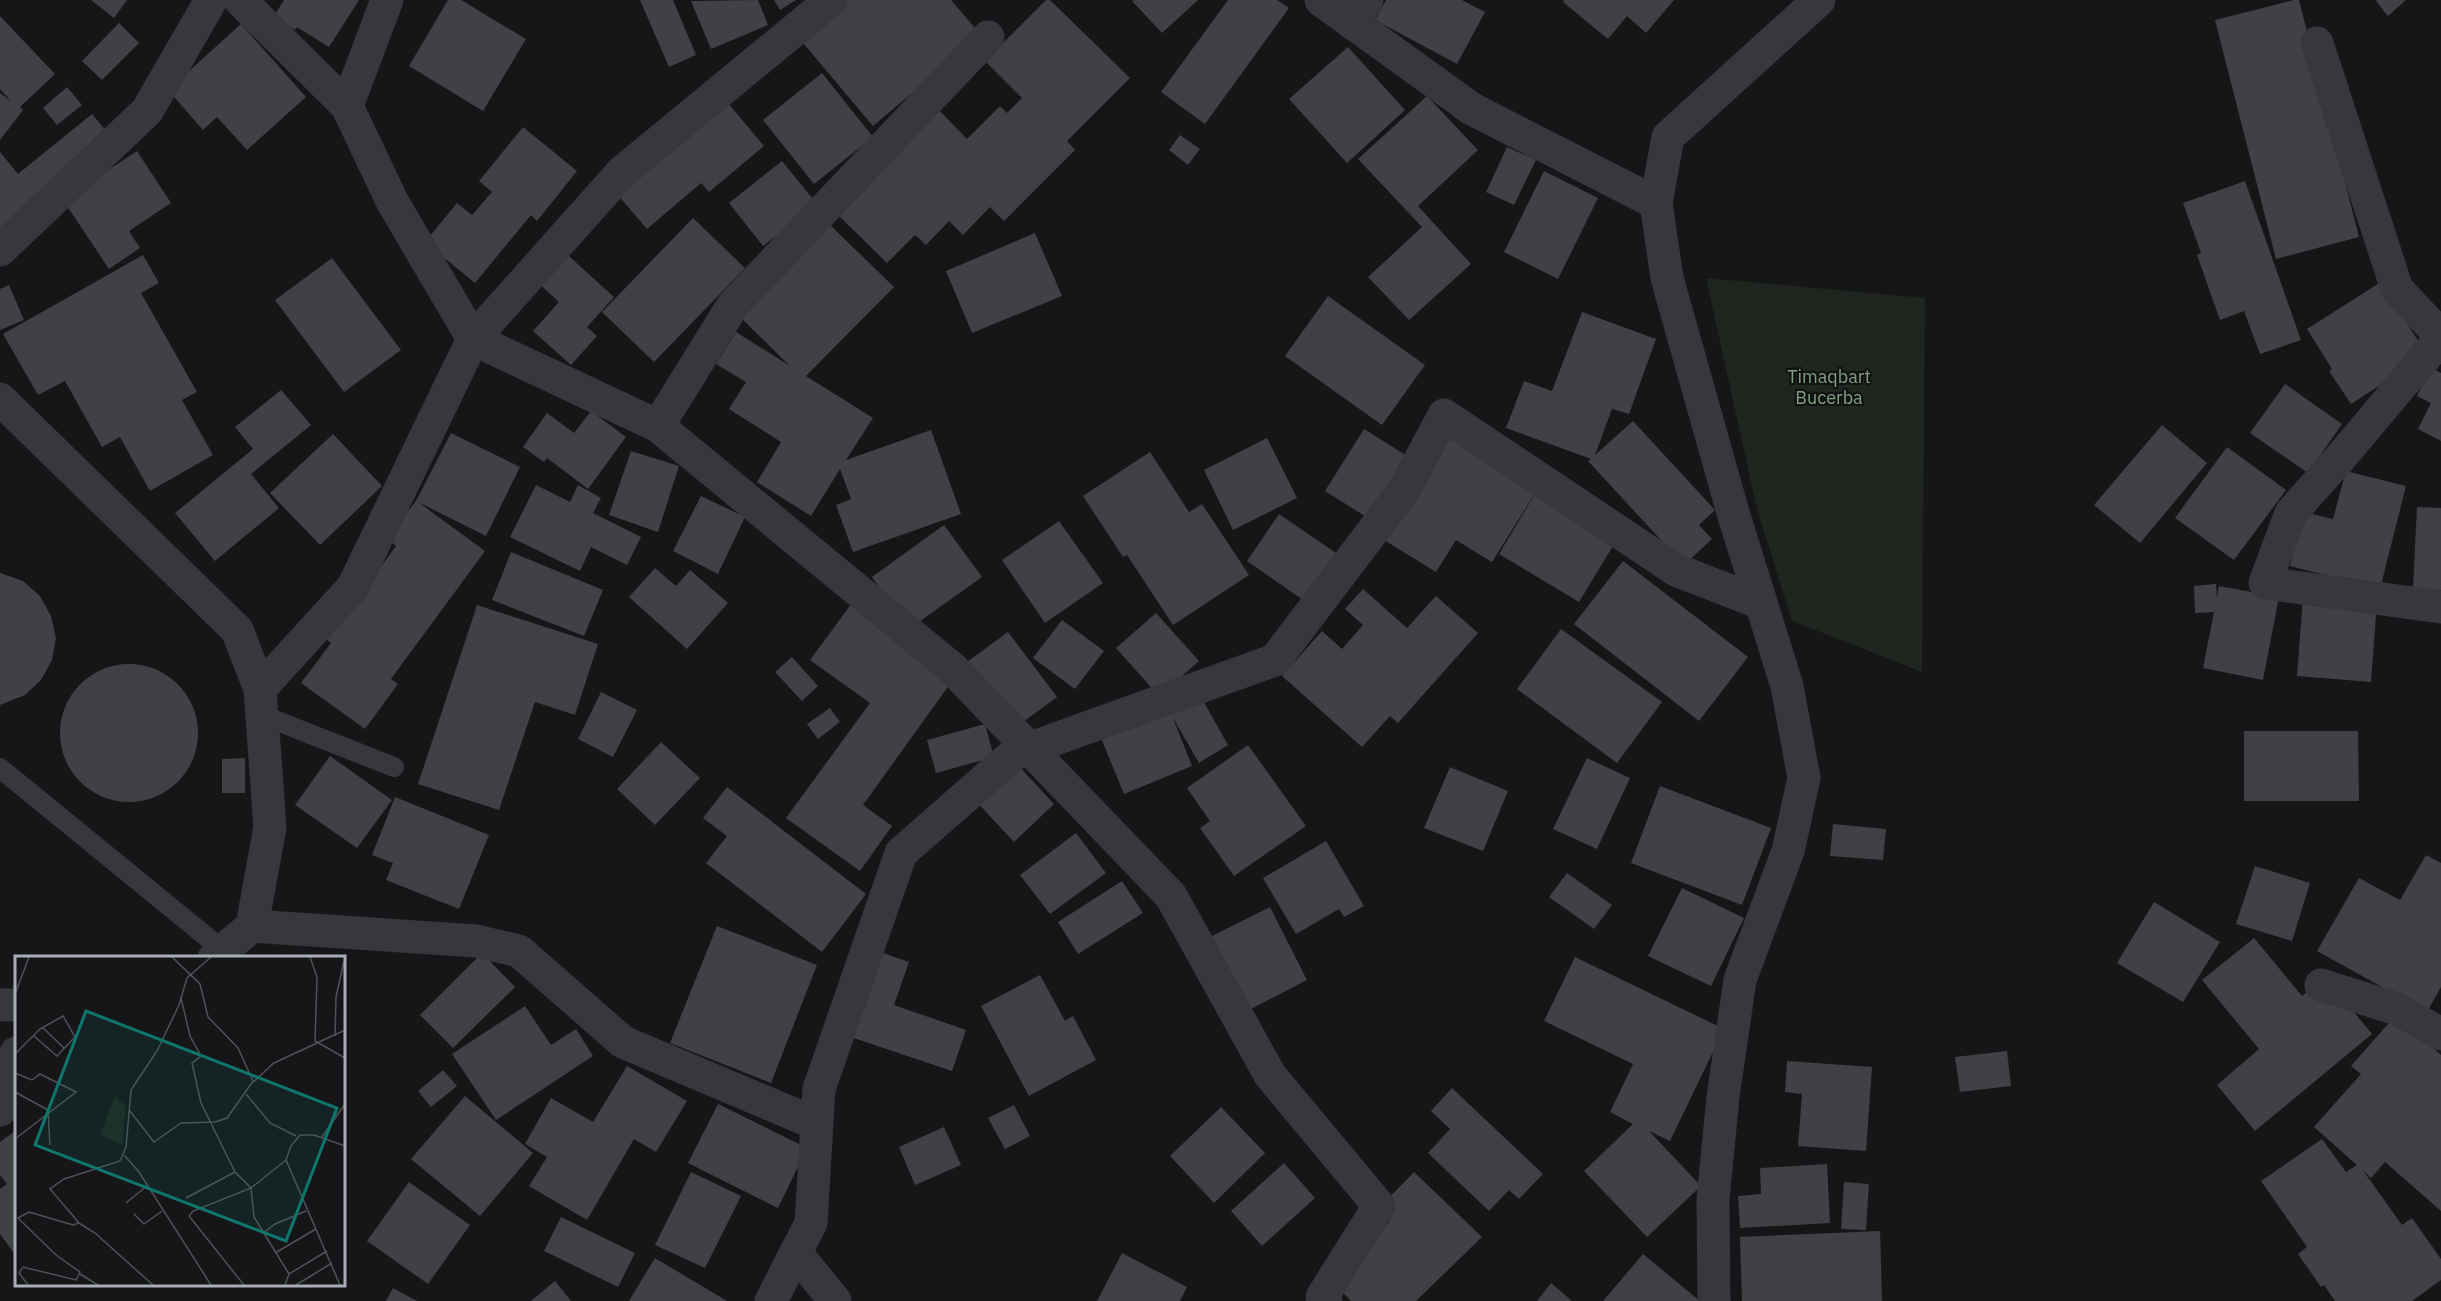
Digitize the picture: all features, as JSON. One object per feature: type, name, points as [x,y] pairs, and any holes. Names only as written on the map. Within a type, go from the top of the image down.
[{"type":"street","points":[[0,250],[147,111],[211,0]]},
{"type":"street","points":[[240,0],[346,106],[392,201],[473,339],[658,426],[952,668],[1171,896],[1270,1075],[1379,1206],[1322,1297],[1326,1301]]},
{"type":"street","points":[[346,106],[387,0]]},
{"type":"street","points":[[261,702],[353,586],[473,339],[622,172],[831,0]]},
{"type":"street","points":[[1321,0],[1360,12],[1472,109],[1656,202]]},
{"type":"street","points":[[1714,1301],[1713,1199],[1723,1097],[1740,981],[1788,851],[1804,778],[1787,686],[1734,516],[1667,278],[1656,202],[1668,137],[1819,0]]},
{"type":"street","points":[[658,426],[733,305],[988,37]]},
{"type":"street","points":[[2317,43],[2397,289],[2441,337],[2342,457],[2291,513],[2265,583],[2441,607]]},
{"type":"street","points":[[0,399],[237,630],[261,702],[270,827],[252,926],[219,954]]},
{"type":"street","points":[[771,1301],[811,1223],[819,1089],[901,853],[1014,754],[1275,660],[1404,490],[1444,415],[1676,570],[1761,603]]},
{"type":"street","points":[[252,926],[476,941],[519,951],[623,1042],[817,1124]]},
{"type":"street","points":[[2321,985],[2397,1009],[2441,1034]]},
{"type":"street","points":[[0,1110],[15,1057]]},
{"type":"street","points":[[796,1253],[835,1301]]},
{"type":"lane","points":[[261,702],[394,767]]},
{"type":"lane","points":[[0,768],[219,954]]},
{"type":"green space","name":"Timaqbart Bucerba","points":[[1706,278],[1925,298],[1922,672],[1792,621],[1757,509]]},
{"type":"building","points":[[91,0],[127,0],[114,18]]},
{"type":"building","points":[[284,0],[359,0],[329,47],[297,27],[295,30],[274,16]]},
{"type":"building","points":[[448,0],[461,0],[526,39],[483,111],[409,66]]},
{"type":"building","points":[[640,0],[673,0],[696,55],[669,67]]},
{"type":"building","points":[[758,0],[768,25],[711,49],[691,1]]},
{"type":"building","points":[[774,0],[796,0],[780,10]]},
{"type":"building","points":[[842,0],[951,0],[981,35],[873,126],[798,37]]},
{"type":"building","points":[[1046,0],[1050,0],[1130,78],[1067,141],[1075,150],[1004,221],[990,207],[963,235],[949,221],[926,245],[915,235],[887,263],[835,212],[937,108],[967,139],[1000,106],[1007,113],[1022,98],[985,61]]},
{"type":"building","points":[[1198,0],[1162,33],[1132,1]]},
{"type":"building","points":[[1228,0],[1277,0],[1289,8],[1205,124],[1161,92]]},
{"type":"building","points":[[1386,0],[1462,0],[1485,12],[1457,64],[1375,20]]},
{"type":"building","points":[[1564,0],[1674,0],[1646,33],[1627,16],[1608,39],[1563,2]]},
{"type":"building","points":[[2299,0],[2359,237],[2276,259],[2215,20]]},
{"type":"building","points":[[2377,0],[2406,0],[2388,16]]},
{"type":"building","points":[[0,16],[55,74],[20,107],[23,110],[0,140],[0,93],[11,101],[0,89]]},
{"type":"building","points":[[119,23],[139,43],[102,80],[82,61]]},
{"type":"building","points":[[241,24],[306,97],[247,150],[217,117],[203,130],[168,90]]},
{"type":"building","points":[[1348,47],[1405,110],[1347,163],[1289,99]]},
{"type":"building","points":[[822,73],[873,137],[814,184],[763,120]]},
{"type":"building","points":[[67,87],[82,105],[57,125],[43,108]]},
{"type":"building","points":[[722,96],[764,146],[709,192],[701,183],[647,229],[612,188]]},
{"type":"building","points":[[1427,96],[1478,150],[1418,206],[1471,264],[1409,320],[1368,277],[1422,227],[1358,159]]},
{"type":"building","points":[[92,114],[112,138],[0,229],[0,152],[18,174]]},
{"type":"building","points":[[523,127],[577,171],[537,221],[531,215],[475,283],[425,242],[457,203],[472,215],[492,192],[479,181]]},
{"type":"building","points":[[1180,135],[1200,149],[1188,165],[1169,150]]},
{"type":"building","points":[[1507,147],[1536,160],[1514,205],[1486,192]]},
{"type":"building","points":[[137,151],[171,203],[129,231],[140,248],[109,269],[63,200]]},
{"type":"building","points":[[782,161],[817,204],[763,246],[729,203]]},
{"type":"building","points":[[1544,171],[1598,198],[1558,279],[1504,252]]},
{"type":"building","points":[[2245,181],[2301,340],[2260,354],[2244,311],[2220,320],[2197,255],[2201,253],[2183,203]]},
{"type":"building","points":[[693,218],[745,268],[654,362],[602,312]]},
{"type":"building","points":[[829,224],[894,287],[806,376],[873,418],[846,460],[931,430],[961,514],[853,552],[836,505],[851,499],[840,469],[811,516],[757,482],[781,442],[729,409],[746,382],[716,364],[736,332],[790,366],[739,316]]},
{"type":"building","points":[[1035,233],[1062,296],[972,333],[946,271]]},
{"type":"building","points":[[560,248],[614,297],[587,327],[597,336],[571,365],[533,331],[559,302],[533,278]]},
{"type":"building","points":[[143,255],[159,283],[141,293],[197,392],[182,400],[213,455],[150,491],[120,437],[102,447],[65,381],[38,395],[3,334]]},
{"type":"building","points":[[332,258],[401,350],[344,392],[275,300]]},
{"type":"building","points":[[2381,282],[2427,355],[2351,404],[2329,371],[2332,369],[2307,329]]},
{"type":"building","points":[[9,285],[24,320],[0,330],[0,289]]},
{"type":"building","points":[[1328,296],[1425,365],[1382,425],[1285,356]]},
{"type":"building","points":[[1582,312],[1656,339],[1629,414],[1612,409],[1595,455],[1633,421],[1715,510],[1699,525],[1712,539],[1684,565],[1588,461],[1591,459],[1506,428],[1524,381],[1552,391]]},
{"type":"building","points":[[2431,368],[2441,373],[2441,441],[2418,429],[2431,403],[2417,396]]},
{"type":"building","points":[[2285,384],[2342,424],[2308,473],[2250,433]]},
{"type":"building","points":[[281,390],[311,425],[251,474],[279,508],[215,561],[175,513],[253,449],[235,427]]},
{"type":"building","points":[[591,411],[626,437],[588,489],[547,458],[544,462],[523,447],[547,413],[574,433]]},
{"type":"building","points":[[2162,425],[2207,463],[2140,543],[2094,505]]},
{"type":"building","points":[[1364,429],[1407,456],[1368,518],[1325,491]]},
{"type":"building","points":[[451,433],[520,467],[486,536],[418,502],[485,551],[391,679],[398,684],[365,729],[301,683],[331,643],[315,631],[369,583],[396,546],[386,539],[416,501]]},
{"type":"building","points":[[1443,433],[1537,490],[1492,562],[1456,540],[1436,572],[1379,537]]},
{"type":"building","points":[[333,434],[382,486],[320,545],[270,493]]},
{"type":"building","points":[[1267,438],[1297,498],[1233,530],[1204,470]]},
{"type":"building","points":[[2227,447],[2286,490],[2234,560],[2175,518]]},
{"type":"building","points":[[631,451],[679,466],[658,532],[609,515]]},
{"type":"building","points":[[1150,452],[1189,512],[1202,504],[1249,575],[1173,625],[1127,555],[1123,557],[1083,496]]},
{"type":"building","points":[[2346,471],[2406,486],[2380,589],[2290,566],[2304,512],[2333,519]]},
{"type":"building","points":[[536,485],[570,502],[578,485],[601,498],[593,513],[641,537],[627,565],[591,547],[580,571],[510,537]]},
{"type":"building","points":[[1535,494],[1616,541],[1579,602],[1499,554]]},
{"type":"building","points":[[701,496],[745,517],[718,574],[673,551]]},
{"type":"building","points":[[2417,507],[2441,508],[2441,590],[2413,589]]},
{"type":"building","points":[[1279,514],[1336,553],[1303,600],[1247,561]]},
{"type":"building","points":[[1059,521],[1103,583],[1045,623],[1002,560]]},
{"type":"building","points":[[944,525],[982,577],[909,629],[872,577]]},
{"type":"building","points":[[511,552],[603,590],[584,636],[492,600]]},
{"type":"building","points":[[1623,561],[1748,657],[1699,721],[1574,624]]},
{"type":"building","points":[[655,568],[676,586],[690,570],[728,603],[687,649],[629,597]]},
{"type":"building","points":[[0,573],[23,581],[40,596],[51,616],[56,638],[52,660],[41,680],[25,695],[0,705]]},
{"type":"building","points":[[2216,584],[2217,598],[2219,586],[2279,597],[2263,680],[2203,668],[2214,612],[2195,613],[2194,586]]},
{"type":"building","points":[[1363,589],[1407,628],[1436,596],[1478,633],[1398,723],[1390,716],[1362,747],[1282,676],[1322,631],[1342,649],[1363,625],[1345,609]]},
{"type":"building","points":[[2303,597],[2377,602],[2371,682],[2297,676]]},
{"type":"building","points":[[852,603],[955,677],[863,805],[892,826],[860,871],[786,818],[870,703],[810,660]]},
{"type":"building","points":[[477,605],[598,644],[575,715],[535,702],[499,810],[418,784]]},
{"type":"building","points":[[1156,613],[1199,661],[1159,696],[1116,648]]},
{"type":"building","points":[[1062,620],[1104,651],[1075,689],[1033,658]]},
{"type":"building","points":[[1561,629],[1662,702],[1617,763],[1517,689]]},
{"type":"building","points":[[1008,632],[1057,697],[1015,728],[967,662]]},
{"type":"building","points":[[792,657],[818,686],[802,701],[775,672]]},
{"type":"building","points":[[129,664],[155,669],[178,684],[193,707],[198,733],[193,759],[178,782],[155,797],[129,802],[103,797],[80,782],[65,759],[60,733],[65,707],[80,684],[103,669]]},
{"type":"building","points":[[601,692],[637,710],[613,757],[578,739]]},
{"type":"building","points":[[1201,697],[1228,745],[1199,763],[1173,718],[1192,766],[1124,794],[1101,738]]},
{"type":"building","points":[[830,708],[840,722],[818,739],[807,724]]},
{"type":"building","points":[[985,724],[994,757],[936,773],[927,740]]},
{"type":"building","points":[[2244,731],[2358,731],[2359,801],[2244,801]]},
{"type":"building","points":[[661,742],[700,778],[655,825],[617,789]]},
{"type":"building","points":[[1248,745],[1306,826],[1234,876],[1200,828],[1210,821],[1187,788]]},
{"type":"building","points":[[330,756],[392,800],[357,848],[295,805]]},
{"type":"building","points":[[245,758],[245,793],[222,793],[222,759]]},
{"type":"building","points":[[1587,758],[1630,778],[1597,849],[1553,829]]},
{"type":"building","points":[[1013,760],[1054,804],[1014,842],[973,798]]},
{"type":"building","points":[[1450,767],[1508,791],[1483,851],[1424,828]]},
{"type":"building","points":[[1660,786],[1771,828],[1742,905],[1631,863]]},
{"type":"building","points":[[727,787],[866,894],[822,952],[706,863],[727,836],[703,818]]},
{"type":"building","points":[[395,797],[489,835],[459,909],[386,880],[393,863],[372,855]]},
{"type":"building","points":[[1833,824],[1886,829],[1883,860],[1830,856]]},
{"type":"building","points":[[1076,833],[1106,873],[1050,914],[1020,875]]},
{"type":"building","points":[[1326,841],[1364,906],[1344,917],[1339,909],[1296,934],[1263,878]]},
{"type":"building","points":[[2426,855],[2441,863],[2441,987],[2427,1012],[2317,951],[2359,878],[2400,900]]},
{"type":"building","points":[[2255,866],[2310,883],[2292,941],[2236,924]]},
{"type":"building","points":[[1567,873],[1612,905],[1594,929],[1549,897]]},
{"type":"building","points":[[1122,881],[1143,913],[1078,954],[1058,922]]},
{"type":"building","points":[[1682,888],[1744,918],[1711,986],[1648,956]]},
{"type":"building","points":[[2154,902],[2220,942],[2183,1002],[2117,963]]},
{"type":"building","points":[[1270,907],[1307,980],[1249,1010],[1212,936]]},
{"type":"building","points":[[717,926],[817,965],[771,1083],[670,1043]]},
{"type":"building","points":[[2254,938],[2302,996],[2325,977],[2372,1034],[2255,1131],[2217,1085],[2259,1049],[2202,980]]},
{"type":"building","points":[[871,949],[909,962],[894,1005],[966,1030],[952,1071],[842,1034]]},
{"type":"building","points":[[482,953],[515,987],[453,1048],[420,1015]]},
{"type":"building","points":[[1575,957],[1724,1029],[1670,1141],[1649,1131],[1701,1186],[1647,1237],[1584,1171],[1633,1124],[1610,1112],[1633,1064],[1544,1021]]},
{"type":"building","points":[[1040,975],[1065,1021],[1073,1016],[1096,1060],[1029,1096],[981,1006]]},
{"type":"building","points":[[525,1006],[551,1045],[576,1029],[593,1056],[496,1120],[452,1054]]},
{"type":"building","points":[[2396,1015],[2441,1055],[2441,1211],[2385,1162],[2371,1178],[2362,1169],[2402,1225],[2412,1218],[2441,1259],[2441,1280],[2412,1301],[2335,1301],[2324,1285],[2321,1287],[2298,1254],[2307,1247],[2261,1181],[2322,1139],[2346,1172],[2357,1165],[2314,1127],[2361,1074],[2351,1066]]},
{"type":"building","points":[[2007,1051],[2011,1086],[1960,1092],[1955,1057]]},
{"type":"building","points":[[1787,1061],[1872,1067],[1866,1151],[1798,1146],[1802,1094],[1785,1092]]},
{"type":"building","points":[[627,1066],[687,1101],[656,1152],[634,1139],[587,1220],[529,1186],[547,1157],[525,1144],[551,1098],[593,1122]]},
{"type":"building","points":[[443,1070],[457,1086],[431,1107],[418,1091]]},
{"type":"building","points":[[1452,1088],[1543,1174],[1519,1199],[1509,1190],[1489,1211],[1428,1153],[1450,1129],[1431,1111]]},
{"type":"building","points":[[465,1096],[533,1153],[480,1216],[411,1159]]},
{"type":"building","points":[[718,1104],[807,1148],[778,1208],[688,1163]]},
{"type":"building","points":[[1014,1105],[1030,1136],[1005,1149],[988,1118]]},
{"type":"building","points":[[1221,1107],[1265,1153],[1214,1203],[1170,1156]]},
{"type":"building","points":[[944,1127],[961,1165],[915,1185],[899,1147]]},
{"type":"building","points":[[15,1131],[15,1255],[0,1234],[0,1189],[7,1184],[0,1175],[0,1142]]},
{"type":"building","points":[[1284,1163],[1315,1198],[1262,1246],[1231,1211]]},
{"type":"building","points":[[1827,1164],[1830,1223],[1740,1228],[1738,1196],[1761,1194],[1760,1168]]},
{"type":"building","points":[[691,1172],[741,1196],[705,1268],[655,1245]]},
{"type":"building","points":[[1414,1172],[1482,1237],[1416,1301],[1351,1301],[1332,1282],[1390,1221],[1378,1209]]},
{"type":"building","points":[[409,1182],[470,1225],[428,1284],[367,1241]]},
{"type":"building","points":[[1844,1182],[1869,1184],[1866,1230],[1841,1229]]},
{"type":"building","points":[[561,1217],[635,1253],[618,1287],[544,1251]]},
{"type":"building","points":[[1880,1231],[1882,1301],[1742,1301],[1740,1237]]},
{"type":"building","points":[[1122,1253],[1187,1287],[1180,1301],[1097,1301]]},
{"type":"building","points":[[1643,1254],[1700,1301],[1603,1301]]},
{"type":"building","points":[[655,1258],[727,1301],[629,1301]]},
{"type":"building","points":[[555,1281],[571,1301],[531,1301]]},
{"type":"building","points":[[1551,1283],[1572,1301],[1537,1301]]},
{"type":"building","points":[[393,1288],[417,1301],[386,1301]]}]
